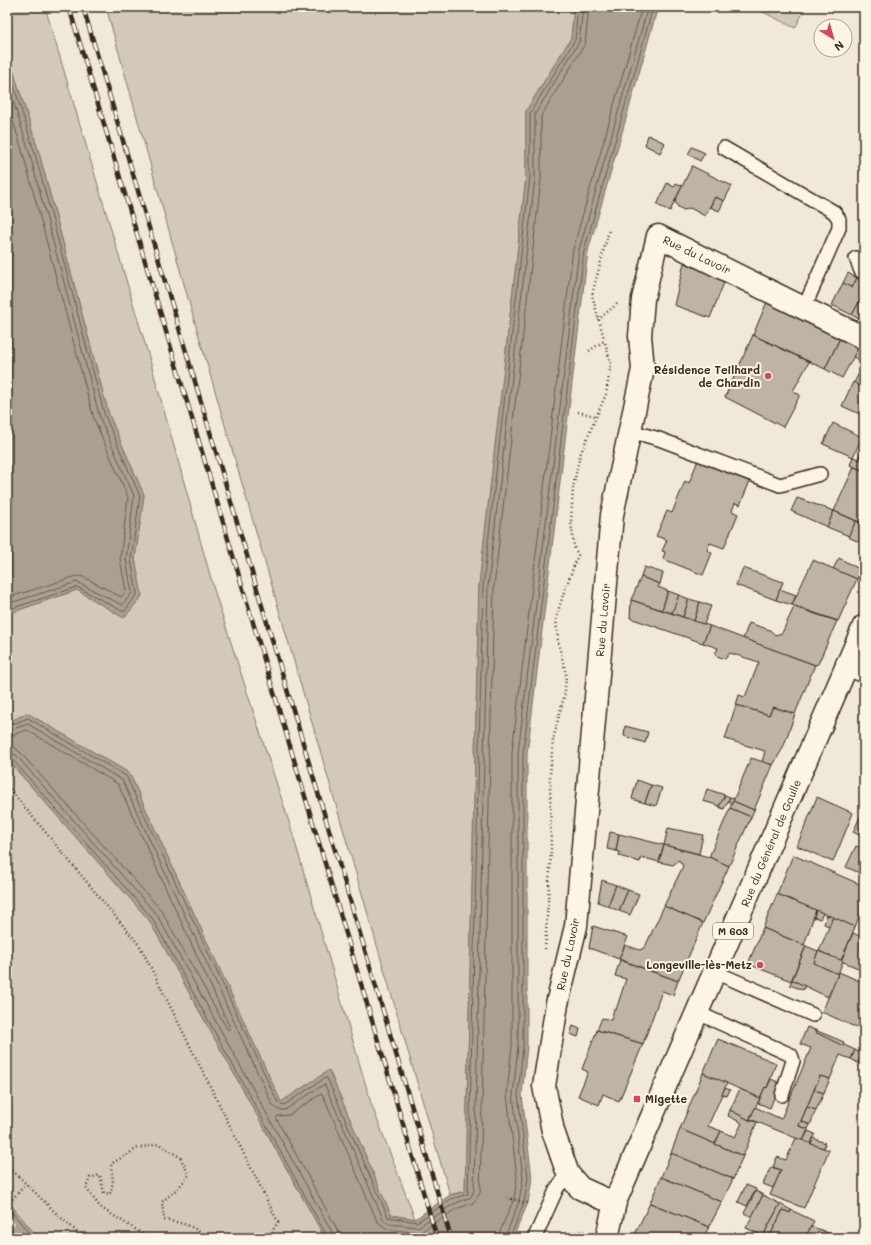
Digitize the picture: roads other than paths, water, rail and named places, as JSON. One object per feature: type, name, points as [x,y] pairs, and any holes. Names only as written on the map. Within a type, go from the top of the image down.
[{"type":"street","name":"Rue du Lavoir","points":[[615,1202],[580,1188],[568,1174],[553,1131],[544,1086],[557,1004],[576,926],[612,516],[643,369],[640,336],[643,299],[658,236],[864,338]]},
{"type":"street","name":"Rue du Général de Gaulle","points":[[607,1236],[615,1202],[715,972],[856,668],[864,626]]},
{"type":"lane","points":[[724,148],[834,212],[840,219],[839,228],[804,308]]},
{"type":"lane","points":[[856,258],[861,271],[864,273]]},
{"type":"lane","points":[[630,431],[659,439],[780,485],[820,474]]},
{"type":"lane","points":[[715,972],[813,1015]]},
{"type":"lane","points":[[698,1013],[791,1055],[793,1061],[782,1095]]},
{"type":"lane","points":[[534,1237],[544,1219],[557,1188],[568,1174]]},
{"type":"water","points":[[574,7],[658,7],[588,251],[527,754],[527,1046],[522,1095],[532,1179],[528,1203],[513,1238],[325,1238],[149,920],[7,759],[7,723],[27,713],[129,773],[281,1102],[329,1070],[391,1215],[415,1219],[450,1195],[465,1191],[479,585],[526,177],[526,111],[571,38]]},
{"type":"water","points":[[7,51],[39,153],[109,415],[144,495],[135,559],[142,596],[124,618],[77,590],[7,614]]},
{"type":"water","points":[[7,1200],[38,1238],[7,1238]]},
{"type":"railway","points":[[69,7],[437,1238]]},
{"type":"railway","points":[[83,7],[451,1238]]},
{"type":"place","name":"Résidence Teilhard de Chardin","points":[[768,376]]},
{"type":"place","name":"Longeville-lès-Metz","points":[[760,965]]},
{"type":"place","name":"Migette","points":[[637,1099]]}]
